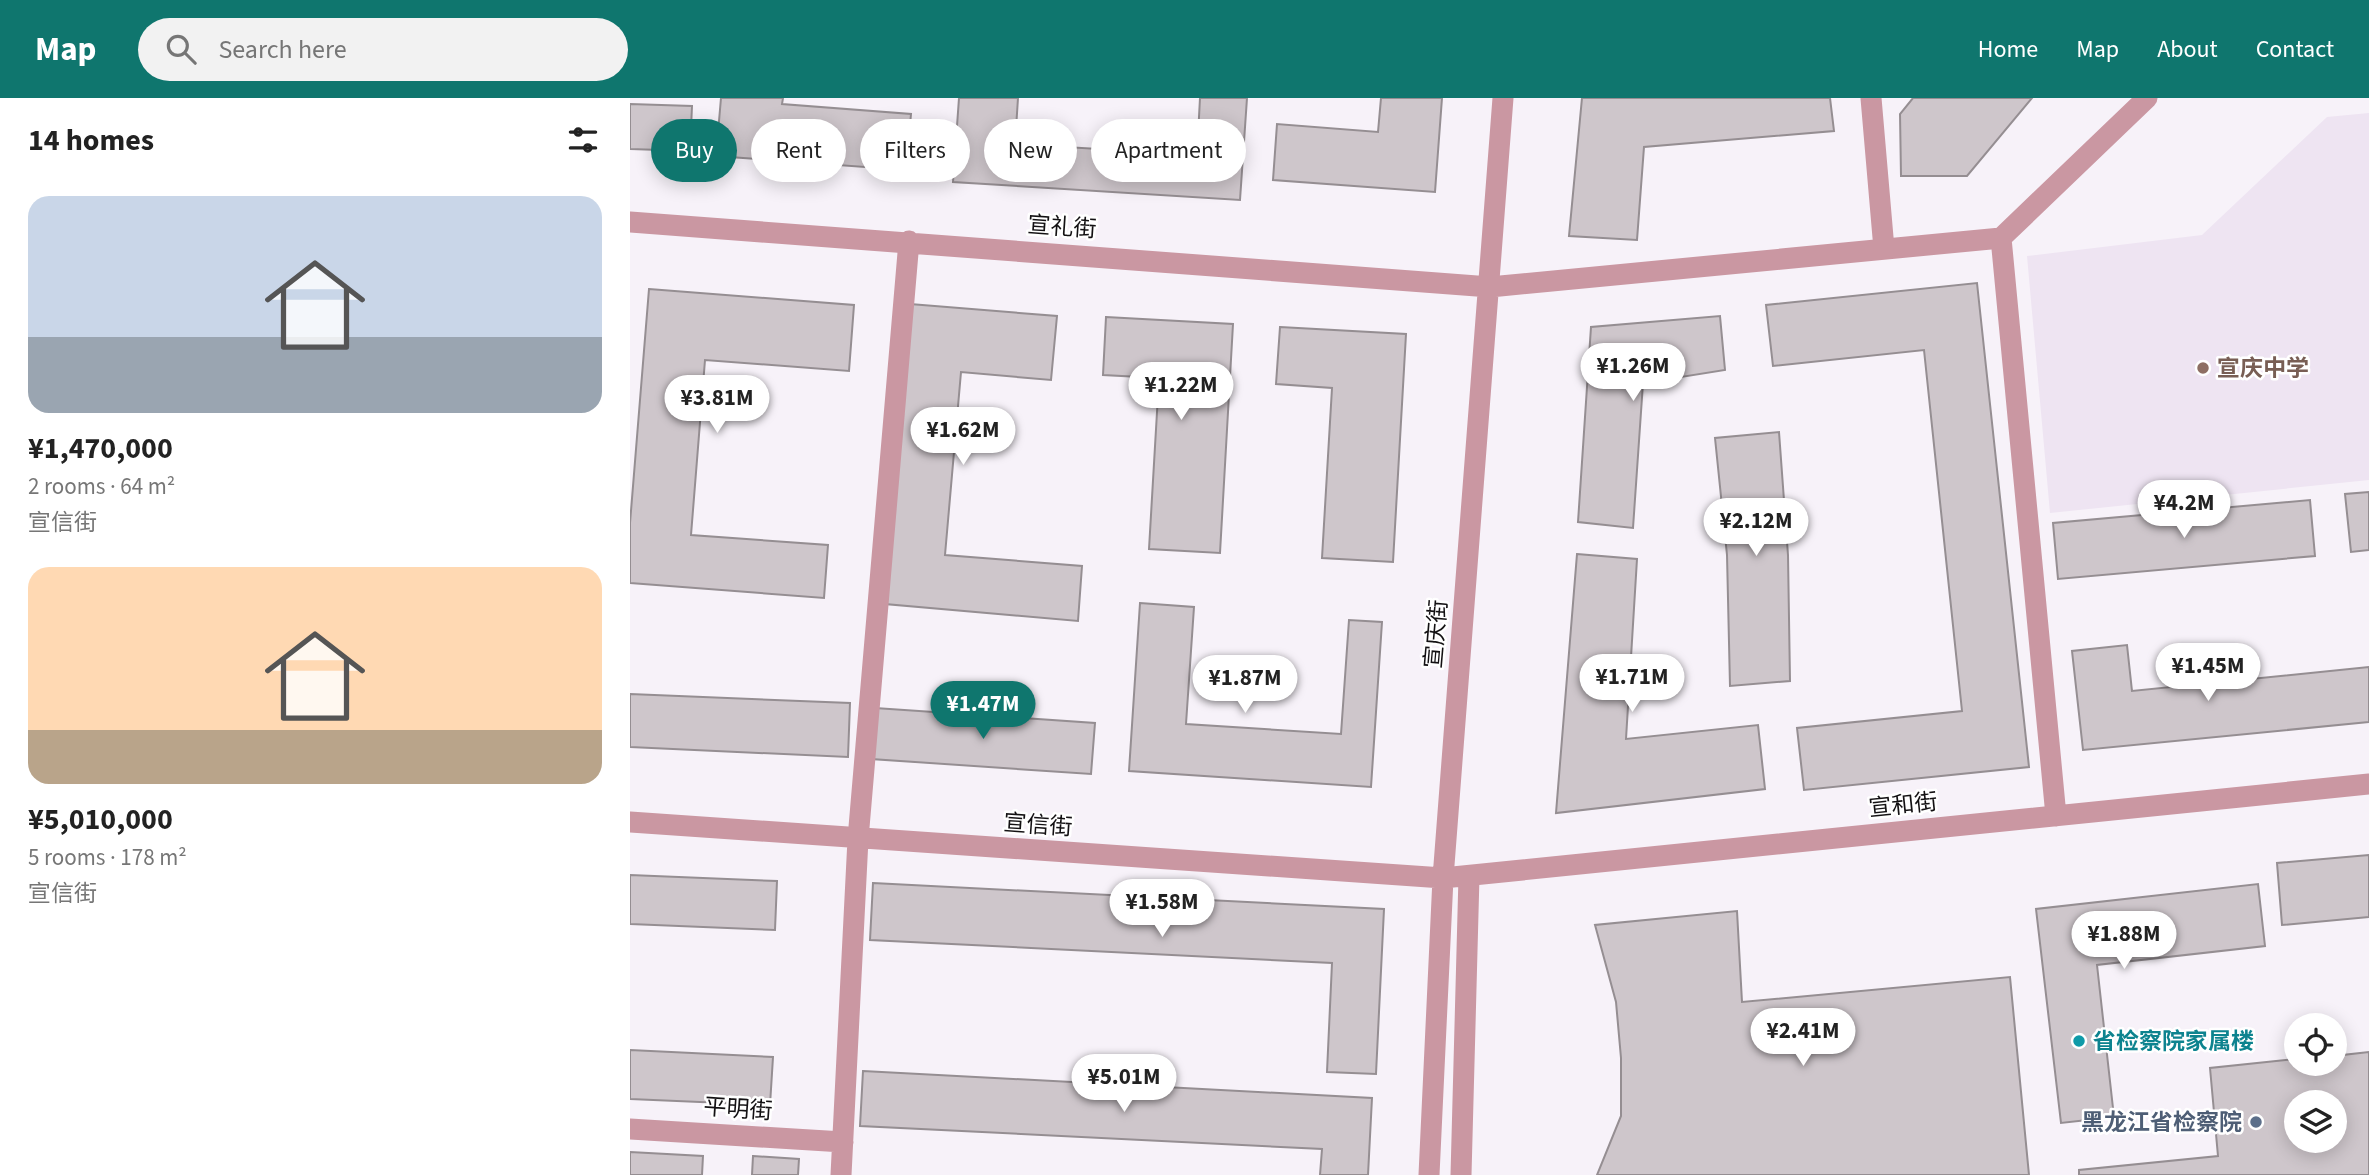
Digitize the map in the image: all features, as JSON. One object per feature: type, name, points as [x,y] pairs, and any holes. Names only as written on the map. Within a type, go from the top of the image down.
[{"type":"street","name":"宣庆街","points":[[1429,1175],[1443,878],[1503,98]]},
{"type":"street","points":[[1871,98],[1884,248]]},
{"type":"street","points":[[2056,816],[2001,238],[2147,98]]},
{"type":"street","name":"宣礼街","points":[[630,222],[1490,286],[2001,238]]},
{"type":"street","points":[[841,1175],[858,839],[909,241]]},
{"type":"street","name":"宣和街","points":[[1443,878],[2369,784]]},
{"type":"street","name":"宣信街","points":[[630,822],[1443,878]]},
{"type":"street","points":[[1461,1175],[1469,876]]},
{"type":"street","name":"平明街","points":[[630,1129],[843,1142]]},
{"type":"shaded area","name":"宣庆中学","points":[[2369,113],[2369,480],[2050,513],[2027,256],[2202,235],[2327,117]]},
{"type":"building","points":[[721,98],[783,98],[782,104],[911,114],[911,119],[860,119],[860,167],[846,166],[846,119],[751,119],[751,159],[737,158],[737,119],[719,119]]},
{"type":"building","points":[[959,98],[1018,98],[1017,119],[984,119],[984,182],[1077,182],[1077,148],[1091,149],[1091,182],[1241,182],[1240,200],[953,182],[970,182],[970,119],[958,119]]},
{"type":"building","points":[[1200,98],[1247,98],[1246,119],[1199,119]]},
{"type":"building","points":[[1381,98],[1442,98],[1435,192],[1273,180],[1277,124],[1378,132]]},
{"type":"building","points":[[1582,98],[1830,98],[1834,131],[1644,147],[1637,240],[1569,236]]},
{"type":"building","points":[[1913,98],[2032,98],[1967,176],[1901,176],[1900,114]]},
{"type":"building","points":[[630,104],[692,106],[691,119],[651,119],[651,150],[630,149]]},
{"type":"building","points":[[1977,283],[2029,767],[1804,790],[1797,728],[1962,711],[1924,350],[1773,366],[1766,305]]},
{"type":"building","points":[[649,289],[854,305],[849,371],[705,360],[691,535],[828,545],[824,598],[630,583],[630,523]]},
{"type":"building","points":[[910,304],[1057,316],[1051,380],[961,372],[945,555],[1082,566],[1078,621],[885,604]]},
{"type":"building","points":[[1720,316],[1725,370],[1643,383],[1633,528],[1578,522],[1591,327]]},
{"type":"building","points":[[1106,317],[1233,324],[1220,553],[1149,549],[1159,378],[1103,375]]},
{"type":"building","points":[[1280,327],[1406,334],[1393,562],[1322,558],[1332,388],[1276,384]]},
{"type":"building","points":[[1779,432],[1788,555],[1790,681],[1730,686],[1727,555],[1715,438]]},
{"type":"building","points":[[2369,492],[2369,550],[2351,552],[2345,494]]},
{"type":"building","points":[[2310,500],[2315,556],[2058,579],[2053,523]]},
{"type":"building","points":[[1577,554],[1637,559],[1626,739],[1758,725],[1765,789],[1556,813]]},
{"type":"building","points":[[1140,603],[1194,607],[1186,724],[1341,734],[1349,620],[1382,622],[1371,787],[1129,771]]},
{"type":"building","points":[[2127,645],[2132,691],[2369,667],[2369,722],[2083,750],[2072,651]]},
{"type":"building","points":[[630,694],[850,703],[848,757],[630,747]]},
{"type":"building","points":[[875,708],[1095,723],[1091,774],[871,759]]},
{"type":"building","points":[[2369,855],[2369,917],[2282,925],[2277,863]]},
{"type":"building","points":[[630,875],[777,881],[775,930],[630,924]]},
{"type":"building","points":[[873,883],[1384,909],[1376,1074],[1327,1072],[1332,963],[870,940]]},
{"type":"building","name":"省检察院家属楼","points":[[2258,884],[2265,946],[2097,965],[2114,1117],[2061,1123],[2036,909]]},
{"type":"building","points":[[1737,911],[1742,1002],[2010,977],[2029,1175],[1597,1175],[1621,1116],[1621,1058],[1616,1002],[1595,925]]},
{"type":"building","points":[[630,1050],[773,1057],[770,1105],[630,1099]]},
{"type":"building","name":"黑龙江省检察院","points":[[2369,1052],[2369,1175],[2079,1175],[2079,1170],[2218,1156],[2210,1068],[2284,1060],[2284,1076],[2347,1076],[2347,1055]]},
{"type":"building","points":[[863,1071],[1372,1098],[1368,1175],[1320,1175],[1322,1149],[860,1126]]},
{"type":"building","points":[[630,1152],[703,1156],[702,1175],[630,1175]]},
{"type":"building","points":[[753,1156],[799,1159],[798,1175],[752,1175]]},
{"type":"place","name":"宣庆中学","points":[[2203,368]]},
{"type":"place","name":"省检察院家属楼","points":[[2079,1041]]},
{"type":"place","name":"黑龙江省检察院","points":[[2256,1122]]}]
